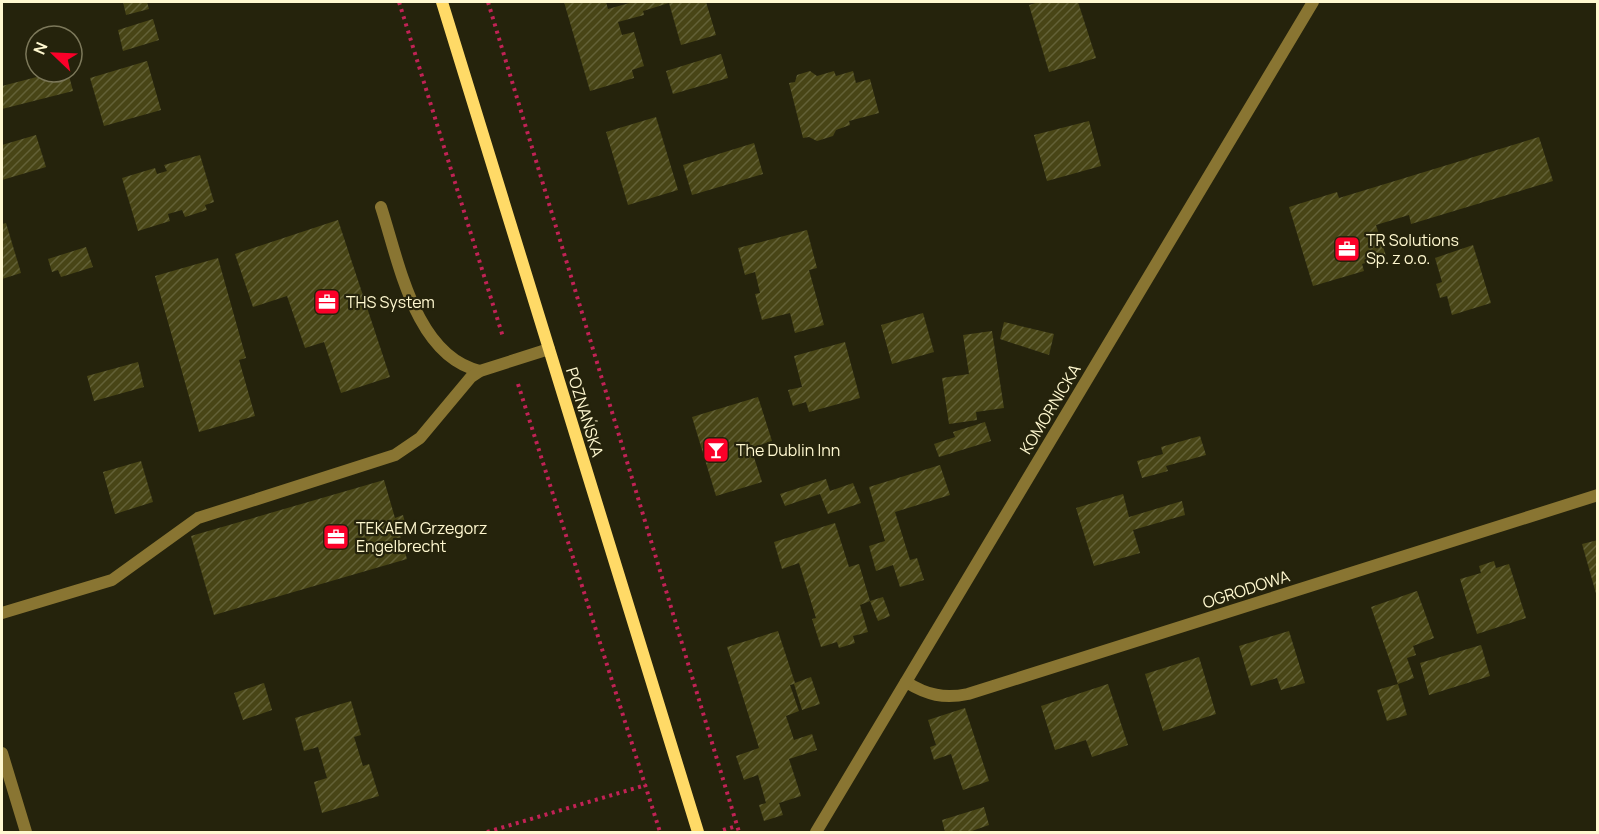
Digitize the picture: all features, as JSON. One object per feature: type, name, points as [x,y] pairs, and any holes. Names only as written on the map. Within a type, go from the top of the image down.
[{"type":"main road","name":"POZNAŃSKA","points":[[442,2],[698,832]]},
{"type":"street","name":"KOMORNICKA","points":[[816,832],[1313,2]]},
{"type":"street","points":[[381,207],[422,325],[459,364],[480,371]]},
{"type":"street","points":[[2,613],[112,580],[198,518],[396,455],[420,438],[471,376],[549,349]]},
{"type":"street","name":"OGRODOWA","points":[[906,682],[925,693],[942,697],[968,694],[1598,495]]},
{"type":"street","points":[[2,753],[4,768],[26,832]]},
{"type":"path","points":[[399,2],[660,832]]},
{"type":"path","points":[[488,2],[739,832]]},
{"type":"path","points":[[487,832],[645,785]]},
{"type":"path","points":[[723,830],[737,826]]},
{"type":"building","points":[[123,2],[147,2],[149,9],[126,15]]},
{"type":"building","points":[[564,2],[606,2],[608,9],[633,2],[706,2],[716,35],[681,45],[669,3],[643,11],[644,15],[618,22],[622,35],[634,32],[644,66],[632,70],[634,78],[590,91]]},
{"type":"building","points":[[1039,2],[1078,2],[1096,58],[1049,72],[1029,5]]},
{"type":"building","points":[[153,19],[159,40],[123,51],[118,30]]},
{"type":"building","points":[[721,54],[728,78],[673,94],[666,71]]},
{"type":"building","points":[[147,61],[161,110],[104,126],[90,78]]},
{"type":"building","points":[[810,71],[817,76],[834,71],[836,76],[853,71],[856,83],[870,79],[879,113],[849,121],[850,125],[836,130],[833,136],[817,141],[809,137],[803,138],[789,83],[795,82],[797,75]]},
{"type":"building","points":[[24,80],[24,84],[71,84],[73,91],[2,109],[2,86]]},
{"type":"building","points":[[656,117],[678,190],[628,205],[606,132]]},
{"type":"building","points":[[1089,121],[1101,166],[1047,181],[1034,135]]},
{"type":"building","points":[[36,135],[46,167],[2,180],[2,145]]},
{"type":"building","points":[[1539,137],[1553,181],[1411,224],[1409,215],[1376,225],[1386,256],[1362,264],[1364,271],[1313,286],[1289,207],[1337,192],[1339,198]]},
{"type":"building","points":[[754,143],[763,174],[692,195],[683,165]]},
{"type":"building","points":[[200,155],[214,202],[205,205],[207,210],[185,217],[182,210],[168,214],[170,221],[138,231],[122,178],[155,168],[157,174],[167,171],[164,165]]},
{"type":"building","name":"THS System","points":[[338,220],[390,377],[341,393],[324,342],[305,348],[287,296],[253,307],[235,254]]},
{"type":"building","points":[[6,223],[21,273],[2,279],[2,224]]},
{"type":"building","points":[[807,230],[817,268],[809,270],[824,325],[795,333],[790,313],[762,320],[755,294],[760,293],[755,272],[745,275],[738,248]]},
{"type":"building","points":[[1473,245],[1491,303],[1452,315],[1447,296],[1440,298],[1436,284],[1442,282],[1435,258]]},
{"type":"building","points":[[86,247],[93,267],[61,277],[58,270],[52,272],[48,259]]},
{"type":"building","points":[[218,258],[246,358],[239,360],[255,416],[199,432],[155,276]]},
{"type":"building","points":[[923,313],[934,352],[892,364],[881,325]]},
{"type":"building","points":[[1004,322],[1054,334],[1049,355],[1000,339]]},
{"type":"building","points":[[992,331],[1004,408],[976,412],[977,420],[949,424],[942,378],[969,374],[963,335]]},
{"type":"building","points":[[845,342],[860,398],[809,412],[806,402],[793,406],[788,390],[802,387],[794,356]]},
{"type":"building","points":[[138,362],[144,387],[94,401],[87,376]]},
{"type":"building","points":[[758,397],[772,441],[751,448],[762,482],[716,496],[692,417]]},
{"type":"building","points":[[985,422],[991,441],[939,457],[934,444],[955,437],[953,432]]},
{"type":"building","points":[[1200,436],[1206,455],[1166,466],[1168,471],[1142,478],[1137,461],[1163,454],[1161,447]]},
{"type":"building","points":[[141,461],[153,502],[115,514],[103,472]]},
{"type":"building","points":[[940,465],[950,495],[895,512],[910,560],[917,558],[924,580],[900,587],[893,565],[876,571],[869,546],[885,541],[869,487]]},
{"type":"building","points":[[826,479],[830,491],[853,483],[861,503],[828,514],[820,494],[785,506],[780,494]]},
{"type":"building","points":[[384,480],[395,518],[403,515],[408,533],[400,535],[407,559],[214,615],[191,536]]},
{"type":"building","points":[[1123,494],[1129,517],[1182,501],[1185,515],[1133,530],[1140,553],[1094,566],[1076,508]]},
{"type":"building","points":[[835,523],[849,567],[859,564],[870,601],[860,605],[868,632],[853,636],[855,643],[839,648],[837,642],[821,647],[812,619],[816,618],[799,563],[782,569],[774,542]]},
{"type":"building","points":[[1598,540],[1598,597],[1597,597],[1582,544]]},
{"type":"building","points":[[1494,561],[1496,568],[1509,564],[1526,618],[1477,634],[1460,579],[1481,573],[1479,566]]},
{"type":"building","points":[[1417,591],[1434,638],[1413,646],[1416,655],[1407,658],[1414,678],[1398,684],[1371,607]]},
{"type":"building","points":[[883,597],[890,616],[878,621],[870,601]]},
{"type":"building","points":[[778,631],[795,683],[811,677],[820,704],[802,710],[794,684],[790,685],[799,711],[786,716],[794,740],[812,734],[817,750],[789,759],[801,796],[779,803],[783,815],[764,821],[759,805],[766,803],[758,775],[744,780],[736,756],[759,748],[727,647]]},
{"type":"building","points":[[1289,631],[1305,683],[1281,690],[1277,678],[1251,686],[1239,646]]},
{"type":"building","points":[[1481,645],[1490,676],[1429,695],[1420,663]]},
{"type":"building","points":[[1199,657],[1216,714],[1163,731],[1145,674]]},
{"type":"building","points":[[264,683],[272,710],[243,720],[234,693]]},
{"type":"building","points":[[1108,684],[1128,745],[1092,757],[1086,740],[1055,750],[1041,706]]},
{"type":"building","points":[[1398,684],[1407,715],[1387,721],[1377,690]]},
{"type":"building","points":[[351,701],[361,735],[354,737],[363,766],[369,764],[379,796],[322,813],[314,782],[327,778],[318,747],[304,751],[295,718]]},
{"type":"building","points":[[965,708],[989,781],[963,790],[951,754],[934,760],[930,747],[936,745],[928,720]]},
{"type":"building","points":[[984,807],[989,825],[969,832],[945,832],[942,820]]},
{"type":"place","name":"TR Solutions Sp. z o.o.","points":[[1347,249]]},
{"type":"place","name":"THS System","points":[[327,302]]},
{"type":"place","name":"The Dublin Inn","points":[[716,450]]},
{"type":"place","name":"TEKAEM Grzegorz Engelbrecht","points":[[336,537]]}]
